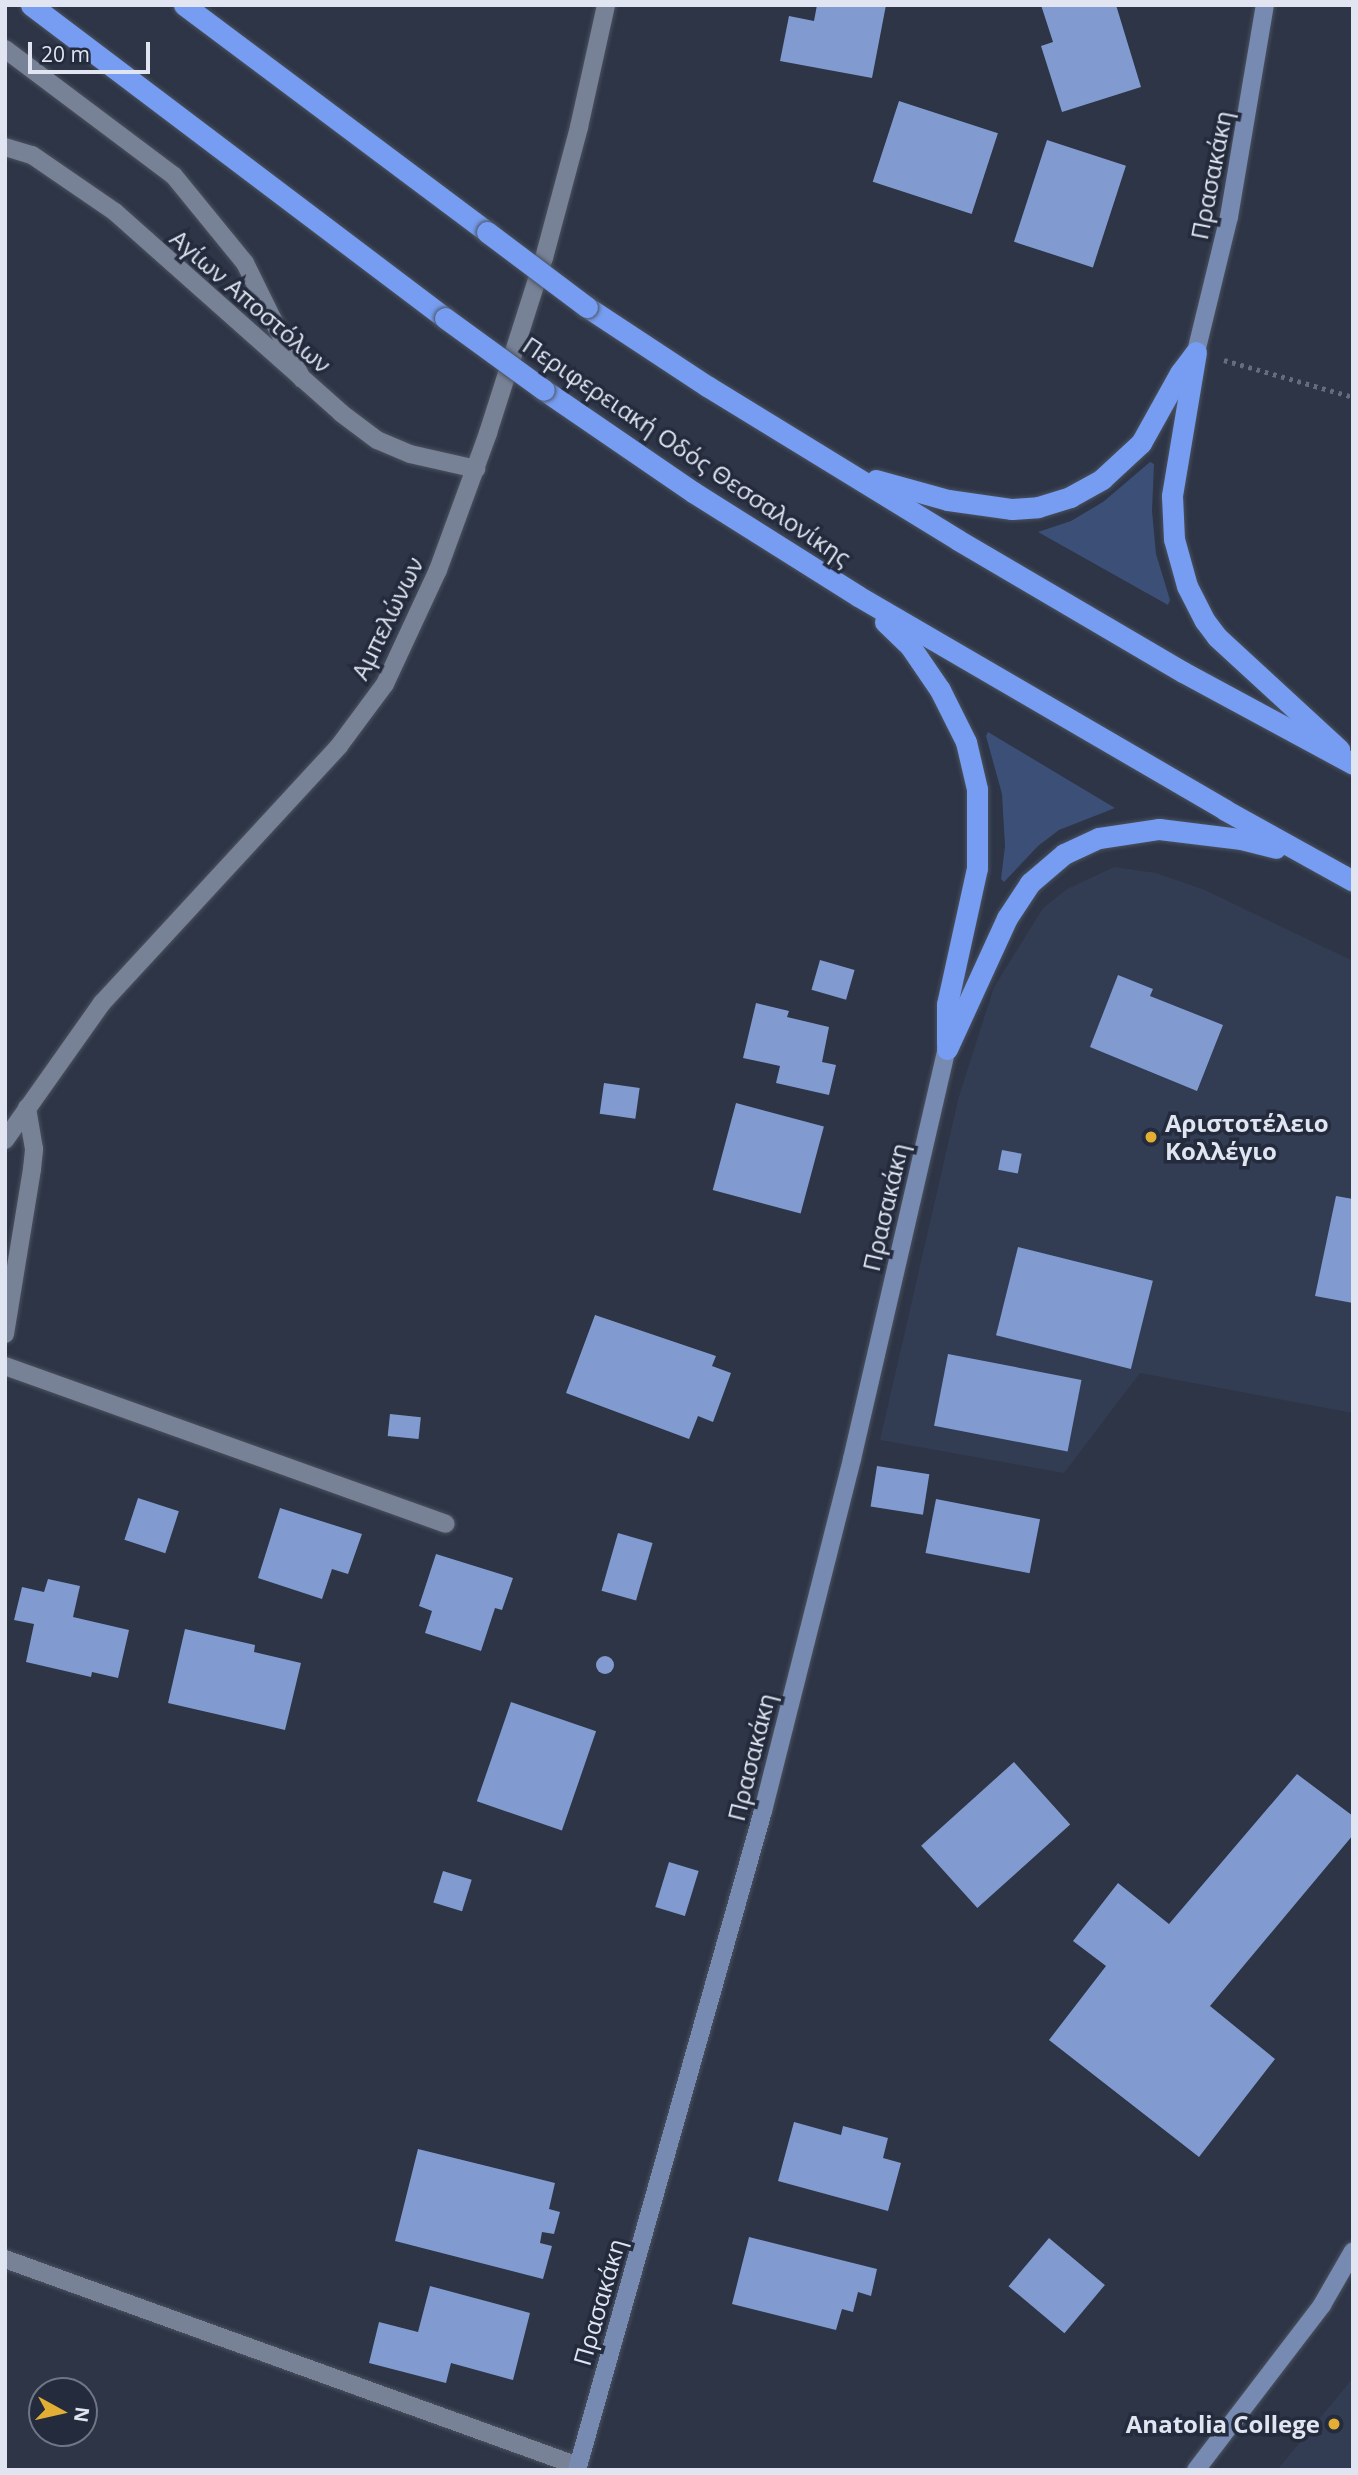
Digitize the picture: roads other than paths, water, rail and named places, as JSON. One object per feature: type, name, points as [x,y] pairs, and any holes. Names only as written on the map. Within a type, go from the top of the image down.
[{"type":"highway","name":"Περιφερειακή Οδός Θεσσαλονίκης","points":[[31,5],[445,318],[693,492],[858,596],[1353,881]]},
{"type":"highway","points":[[184,5],[587,307],[820,456],[1183,672],[1353,763]]},
{"type":"highway","points":[[820,456],[871,478],[948,500],[1012,509],[1046,505],[1080,492],[1127,458],[1149,431],[1180,373],[1196,352]]},
{"type":"highway","points":[[1196,352],[1172,496],[1174,538],[1187,586],[1205,621],[1217,637],[1353,763]]},
{"type":"highway","points":[[858,596],[910,646],[940,690],[972,758],[979,846],[973,891],[947,1004],[947,1049]]},
{"type":"highway","points":[[947,1049],[999,933],[1022,893],[1041,871],[1074,849],[1126,831],[1171,829],[1241,839],[1324,865]]},
{"type":"street","name":"Αμπελώνων","points":[[5,1140],[102,1003],[302,787],[365,714],[385,684],[422,607],[476,469],[544,258],[579,127],[606,5]]},
{"type":"street","name":"Πρασακάκη","points":[[1196,352],[1229,217],[1265,5]]},
{"type":"street","points":[[5,49],[174,176],[245,263],[302,379]]},
{"type":"street","name":"Αγίων Αποστόλων","points":[[5,147],[32,155],[115,212],[302,379],[377,440],[410,454],[476,469]]},
{"type":"street","name":"Πρασακάκη","points":[[577,2468],[763,1811],[852,1458],[947,1049]]},
{"type":"street","points":[[5,1334],[32,1170],[34,1149],[27,1108]]},
{"type":"street","points":[[5,1366],[446,1524]]},
{"type":"street","points":[[1196,2470],[1322,2305],[1353,2251]]},
{"type":"street","points":[[5,2259],[577,2468]]},
{"type":"street","points":[[1322,2305],[1353,2277]]},
{"type":"place","name":"Αριστοτέλειο Κολλέγιο","points":[[1151,1137]]},
{"type":"place","name":"Anatolia College","points":[[1334,2424]]}]
